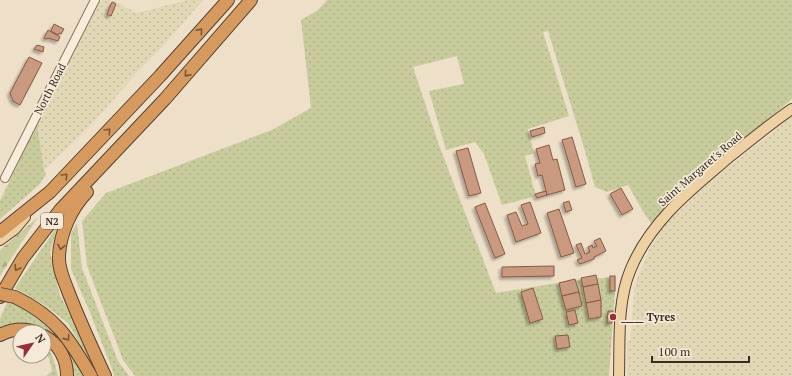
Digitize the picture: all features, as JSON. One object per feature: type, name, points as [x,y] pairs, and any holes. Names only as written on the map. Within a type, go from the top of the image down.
[{"type":"highway","points":[[0,232],[50,192],[160,76],[228,0]]},
{"type":"highway","name":"N2","points":[[0,297],[24,258],[61,209],[165,99],[251,0]]},
{"type":"highway","points":[[105,376],[81,324],[62,274],[59,257],[63,236],[70,216],[83,197],[133,140],[165,99]]},
{"type":"highway","points":[[0,294],[15,297],[32,305],[42,312],[63,331],[91,376]]},
{"type":"highway","points":[[0,335],[12,331]]},
{"type":"highway","points":[[52,341],[65,358],[67,376]]},
{"type":"main road","name":"Saint Margaret's Road","points":[[619,376],[620,328],[623,298],[630,271],[645,243],[661,219],[688,193],[739,150],[792,109]]},
{"type":"main road","points":[[0,240],[50,192]]},
{"type":"street","name":"North Road","points":[[4,178],[95,0]]},
{"type":"shaded area","points":[[101,0],[112,0],[137,13],[188,0],[203,0],[91,125],[44,170],[37,124]]},
{"type":"shaded area","points":[[792,117],[792,376],[627,376],[627,342],[630,340],[635,284],[650,248],[663,227],[713,179]]},
{"type":"green space","points":[[327,0],[792,0],[792,99],[748,137],[654,227],[628,185],[607,192],[595,187],[548,31],[543,32],[569,116],[528,129],[534,153],[525,156],[536,196],[502,205],[484,154],[475,142],[446,150],[429,91],[464,84],[457,56],[413,67],[440,148],[496,293],[576,280],[616,277],[609,376],[135,376],[123,360],[87,266],[82,221],[106,193],[272,130],[311,108],[301,20],[318,10]]},
{"type":"green space","points":[[37,124],[44,170],[46,174],[40,184],[0,219],[0,201]]},
{"type":"green space","points":[[38,217],[0,276],[0,250]]},
{"type":"green space","points":[[77,223],[82,268],[118,361],[129,376],[114,376],[89,310],[71,269],[71,233]]},
{"type":"green space","points":[[58,225],[50,252],[59,292],[98,376],[68,323],[46,306],[15,288]]},
{"type":"green space","points":[[8,300],[28,307],[48,324],[25,324],[19,322],[0,330],[0,319]]},
{"type":"green space","points":[[52,327],[68,341],[86,376],[73,376],[64,351],[52,337]]},
{"type":"green space","points":[[52,354],[58,376],[46,376],[52,371],[50,364],[52,364]]},
{"type":"building","points":[[112,2],[116,4],[111,16],[107,14]]},
{"type":"building","points":[[54,24],[64,29],[61,34],[59,33],[58,35],[51,31]]},
{"type":"building","points":[[48,30],[60,37],[58,41],[44,38]]},
{"type":"building","points":[[37,45],[44,47],[43,52],[34,49]]},
{"type":"building","points":[[29,57],[42,63],[20,105],[13,101],[10,93]]},
{"type":"building","points":[[544,127],[545,133],[532,137],[530,131]]},
{"type":"building","points":[[572,137],[586,184],[576,187],[562,140]]},
{"type":"building","points":[[549,145],[553,160],[557,159],[565,190],[547,195],[542,175],[538,176],[535,164],[540,163],[536,149]]},
{"type":"building","points":[[468,148],[481,193],[469,196],[456,151]]},
{"type":"building","points":[[621,188],[633,209],[622,215],[610,194]]},
{"type":"building","points":[[546,191],[547,195],[537,198],[535,194]]},
{"type":"building","points":[[569,201],[572,210],[566,212],[563,203]]},
{"type":"building","points":[[530,202],[541,233],[516,242],[507,215],[516,212],[522,226],[528,224],[521,205]]},
{"type":"building","points":[[485,203],[505,254],[495,258],[475,207]]},
{"type":"building","points":[[559,209],[574,253],[561,257],[547,213]]},
{"type":"building","points":[[600,238],[606,251],[594,257],[594,259],[580,264],[577,260],[582,258],[576,245],[581,243],[585,254],[590,252],[588,247],[592,245],[593,248],[597,246],[594,241]]},
{"type":"building","points":[[554,266],[554,276],[502,277],[502,267]]},
{"type":"building","points":[[596,275],[598,284],[583,287],[581,278]]},
{"type":"building","points":[[610,276],[615,276],[615,291],[610,291]]},
{"type":"building","points":[[575,279],[579,292],[562,296],[559,283]]},
{"type":"building","points":[[598,284],[601,300],[586,303],[583,287]]},
{"type":"building","points":[[533,288],[543,319],[530,323],[521,292]]},
{"type":"building","points":[[579,292],[582,306],[566,310],[562,296]]},
{"type":"building","points":[[601,300],[601,317],[589,319],[586,303]]},
{"type":"building","points":[[575,310],[578,323],[569,325],[566,312]]},
{"type":"building","points":[[608,311],[613,311],[612,323],[607,323]]},
{"type":"building","points":[[568,335],[570,347],[557,349],[555,336]]},
{"type":"place","name":"_____ Tyres","points":[[613,317]]}]
